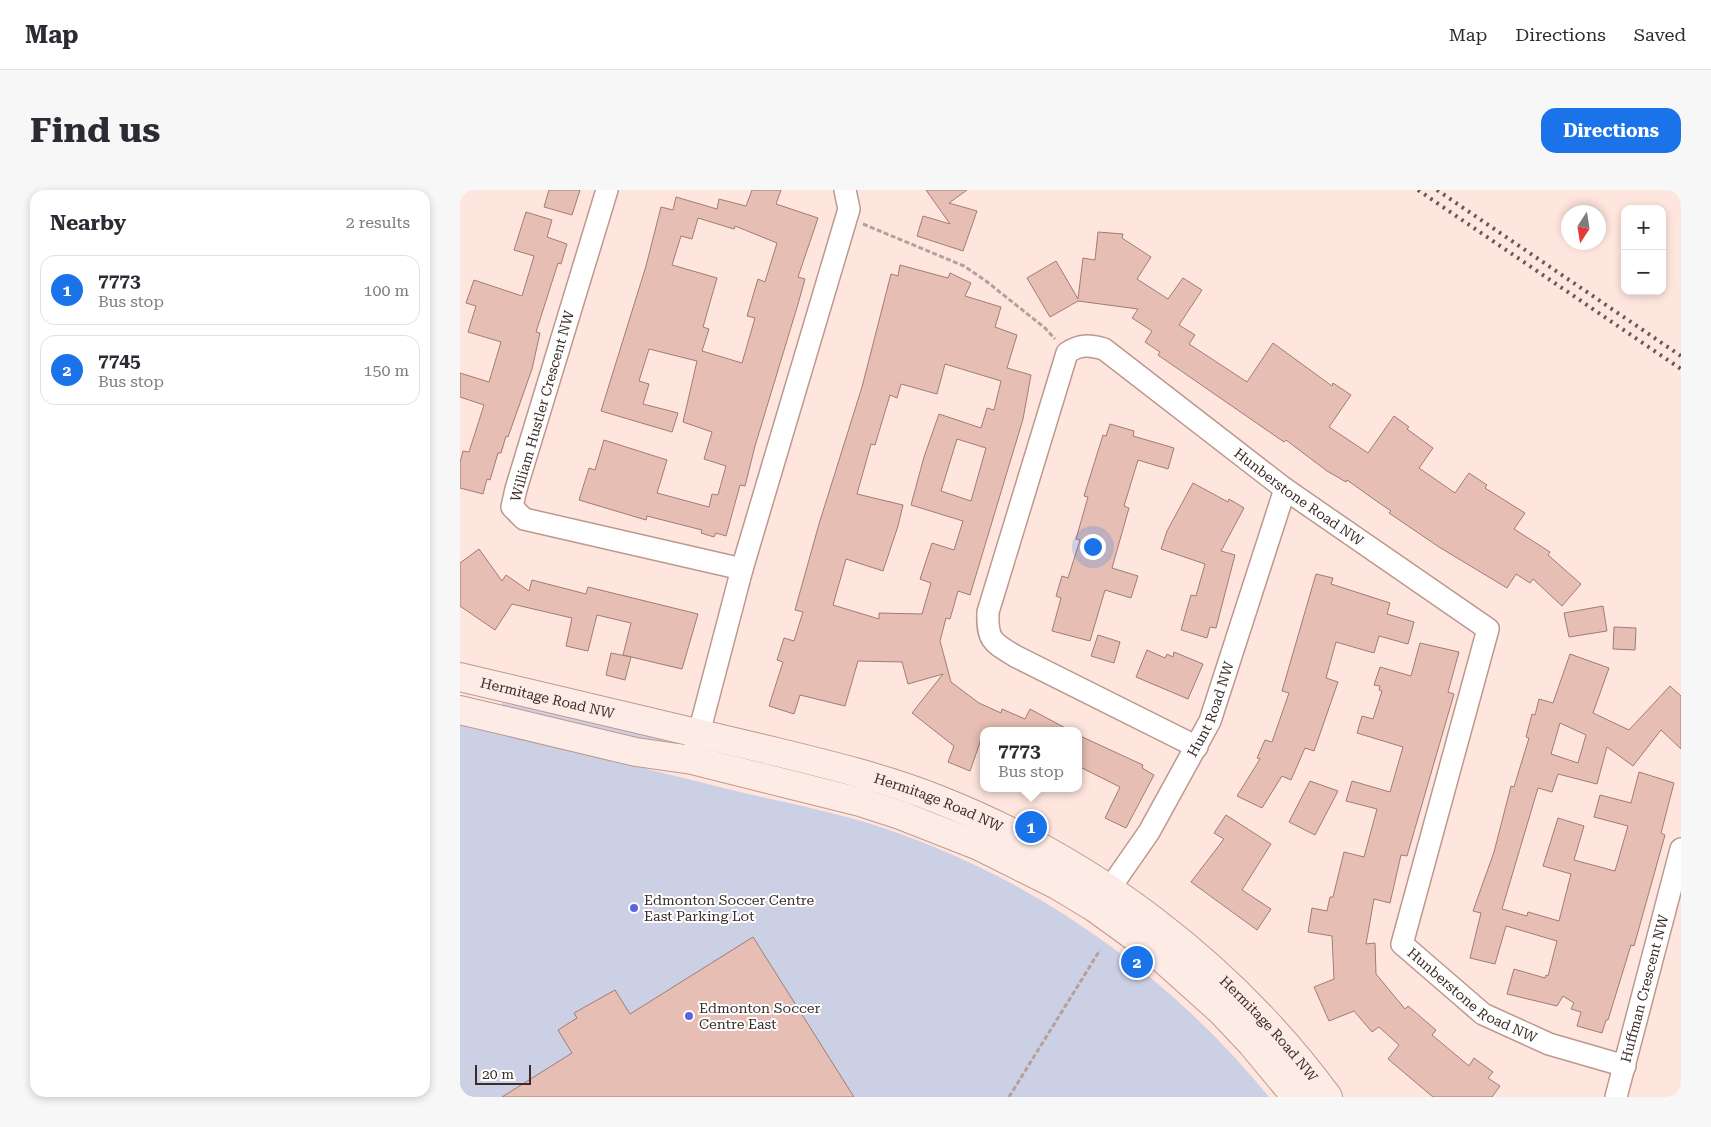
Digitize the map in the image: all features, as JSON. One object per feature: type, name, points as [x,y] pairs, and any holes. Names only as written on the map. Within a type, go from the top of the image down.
[{"type":"street","name":"William Hustler Crescent NW","points":[[607,190],[516,488],[512,507],[524,519],[742,569]]},
{"type":"street","points":[[692,760],[742,569],[846,217],[850,209],[845,190]]},
{"type":"street","name":"Hunberstone Road NW","points":[[1067,353],[1076,346],[1090,345],[1104,349],[1285,489],[1488,629],[1402,944],[1483,1014],[1549,1044],[1625,1066]]},
{"type":"street","points":[[1067,353],[988,612],[987,632],[997,645],[1015,656],[1197,747]]},
{"type":"street","name":"Hunt Road NW","points":[[1102,899],[1149,832],[1210,721],[1285,489]]},
{"type":"street","name":"Hermitage Road NW","points":[[460,677],[851,771],[937,799],[986,820],[1042,848],[1102,899],[1153,950],[1214,1005],[1252,1044],[1296,1097]]},
{"type":"street","name":"Hermitage Road NW","points":[[460,710],[636,752],[692,760],[860,802],[900,815],[987,849],[1102,899],[1148,914],[1221,977],[1263,1018],[1328,1097]]},
{"type":"street","name":"Huffman Crescent NW","points":[[1616,1097],[1681,849]]},
{"type":"path","points":[[846,217],[964,266],[1045,328],[1067,353]]},
{"type":"path","points":[[1009,1097],[1100,950]]},
{"type":"shaded area","points":[[502,703],[555,711],[664,736],[662,744],[502,710]]},
{"type":"shaded area","points":[[460,723],[857,820],[932,846],[987,871],[1040,900],[1091,932],[1140,969],[1186,1008],[1229,1051],[1269,1097],[460,1097]]},
{"type":"building","points":[[549,190],[580,190],[572,215],[544,207]]},
{"type":"building","points":[[752,190],[781,190],[776,204],[818,218],[798,277],[805,279],[798,304],[755,446],[745,486],[740,485],[726,536],[716,533],[714,537],[701,533],[702,530],[647,516],[646,520],[579,500],[589,468],[595,470],[604,440],[667,460],[657,493],[709,507],[712,494],[718,495],[726,466],[704,459],[712,432],[683,422],[697,361],[649,349],[639,381],[649,384],[643,404],[678,413],[672,432],[601,411],[646,266],[661,207],[673,210],[676,197],[717,209],[719,199],[746,206]],"holes":[[[698,218],[734,229],[735,226],[777,243],[765,282],[758,279],[747,316],[755,318],[742,363],[702,351],[709,329],[703,327],[717,278],[672,265],[681,236],[692,239]]]},
{"type":"building","points":[[926,190],[967,190],[949,203],[977,211],[963,251],[917,236],[923,216],[950,224]]},
{"type":"building","points":[[526,212],[552,220],[547,237],[567,244],[561,264],[558,263],[536,332],[540,333],[532,369],[508,437],[506,436],[501,453],[498,453],[490,480],[487,479],[483,494],[460,488],[460,463],[463,451],[469,452],[484,405],[460,397],[460,373],[489,382],[501,342],[468,332],[476,306],[466,303],[474,280],[522,296],[534,256],[514,250]]},
{"type":"building","points":[[1098,232],[1123,234],[1122,238],[1151,257],[1137,279],[1168,299],[1183,278],[1202,290],[1179,325],[1195,335],[1189,344],[1247,382],[1273,343],[1332,386],[1333,383],[1351,395],[1329,427],[1368,453],[1394,416],[1409,427],[1407,429],[1433,448],[1419,468],[1455,493],[1469,473],[1487,485],[1485,488],[1525,513],[1514,529],[1550,552],[1548,555],[1581,584],[1562,606],[1533,579],[1530,583],[1516,574],[1507,588],[1439,547],[1389,513],[1391,511],[1347,480],[1346,482],[1327,471],[1286,440],[1284,442],[1158,355],[1160,352],[1145,342],[1152,331],[1132,318],[1138,309],[1078,301],[1050,317],[1027,278],[1056,261],[1078,299],[1083,258],[1095,260]]},
{"type":"building","points":[[900,265],[948,278],[950,273],[971,283],[965,296],[1001,307],[995,327],[1017,335],[1007,368],[1031,375],[1023,419],[970,595],[958,591],[950,619],[946,618],[940,641],[951,682],[979,703],[1001,713],[1002,709],[1025,719],[1030,709],[1064,727],[980,727],[980,742],[970,771],[948,762],[954,746],[912,713],[943,674],[908,684],[902,662],[858,661],[845,706],[800,695],[794,714],[769,706],[783,662],[777,660],[784,638],[794,641],[803,612],[795,610],[819,524],[862,387],[891,274],[898,276]],"holes":[[[945,364],[1001,381],[994,410],[987,408],[981,428],[939,414],[924,457],[911,505],[963,521],[954,550],[932,543],[920,579],[931,583],[922,614],[879,613],[879,619],[833,605],[846,559],[883,571],[898,526],[903,505],[857,494],[871,444],[875,445],[890,395],[897,398],[901,384],[937,394]],[[957,439],[986,448],[971,501],[941,491]]]},
{"type":"building","points":[[1110,424],[1134,431],[1133,436],[1174,448],[1168,469],[1138,460],[1124,506],[1129,508],[1112,568],[1138,576],[1131,598],[1105,590],[1090,641],[1052,631],[1061,598],[1056,596],[1062,576],[1068,578],[1080,540],[1076,539],[1088,497],[1084,496],[1103,435],[1106,436]]},
{"type":"building","points":[[1193,483],[1228,502],[1229,499],[1244,508],[1221,551],[1235,555],[1216,628],[1210,627],[1207,638],[1181,630],[1191,595],[1196,596],[1205,564],[1161,549],[1167,531]]},
{"type":"building","points":[[479,549],[502,581],[506,575],[529,591],[532,580],[586,594],[588,587],[698,614],[682,669],[623,655],[631,623],[597,615],[588,651],[566,646],[572,618],[512,604],[495,630],[460,606],[460,563]]},
{"type":"building","points":[[1316,574],[1333,578],[1331,584],[1390,603],[1387,614],[1414,622],[1408,644],[1379,636],[1374,653],[1336,642],[1326,678],[1338,682],[1314,751],[1305,748],[1291,780],[1282,776],[1262,808],[1237,796],[1260,759],[1257,758],[1265,740],[1272,742],[1289,693],[1282,691]]},
{"type":"building","points":[[1603,606],[1607,631],[1569,637],[1564,613]]},
{"type":"building","points":[[1614,627],[1636,628],[1635,650],[1613,649]]},
{"type":"building","points":[[1098,635],[1120,642],[1114,663],[1091,656]]},
{"type":"building","points":[[1420,643],[1459,652],[1448,692],[1454,694],[1407,856],[1401,855],[1390,903],[1374,899],[1366,944],[1375,943],[1376,974],[1405,1009],[1408,1006],[1436,1030],[1432,1035],[1469,1066],[1474,1058],[1493,1072],[1488,1078],[1500,1086],[1492,1097],[1433,1097],[1388,1059],[1399,1045],[1379,1027],[1372,1032],[1354,1011],[1329,1021],[1314,987],[1334,979],[1332,936],[1308,932],[1312,908],[1327,911],[1330,897],[1333,897],[1344,852],[1364,857],[1377,809],[1346,801],[1352,781],[1390,792],[1403,747],[1357,733],[1362,716],[1373,719],[1382,691],[1379,690],[1380,686],[1374,685],[1380,667],[1411,676]]},
{"type":"building","points":[[1147,650],[1165,658],[1167,654],[1173,657],[1174,652],[1203,664],[1188,699],[1136,677]]},
{"type":"building","points":[[611,653],[631,657],[625,680],[606,675]]},
{"type":"building","points":[[1570,654],[1609,668],[1593,713],[1629,730],[1670,686],[1681,696],[1681,749],[1661,730],[1633,766],[1607,747],[1597,784],[1558,774],[1552,792],[1538,788],[1502,909],[1527,916],[1528,912],[1559,921],[1571,874],[1543,866],[1558,818],[1584,826],[1574,860],[1615,871],[1628,826],[1594,817],[1600,795],[1631,803],[1639,772],[1674,783],[1661,833],[1665,835],[1634,946],[1631,945],[1608,1020],[1606,1020],[1602,1033],[1577,1026],[1581,1012],[1571,1009],[1574,1003],[1563,996],[1557,1006],[1507,994],[1514,969],[1545,978],[1546,975],[1548,976],[1557,941],[1506,926],[1495,964],[1470,958],[1481,913],[1473,911],[1494,852],[1511,786],[1514,787],[1529,738],[1526,737],[1532,714],[1535,715],[1539,699],[1553,703]],"holes":[[[1560,723],[1586,735],[1578,763],[1551,754]]]},
{"type":"building","points":[[1082,737],[1143,765],[1142,768],[1154,775],[1126,828],[1105,818],[1120,787],[1082,768]]},
{"type":"building","points":[[1310,781],[1338,791],[1315,835],[1289,822]]},
{"type":"building","points":[[1226,815],[1271,844],[1242,890],[1271,909],[1257,930],[1191,882],[1224,839],[1214,833]]},
{"type":"building","name":"Edmonton Soccer Centre East","points":[[753,937],[854,1097],[502,1097],[572,1053],[558,1030],[577,1018],[574,1013],[615,990],[630,1014]]},
{"type":"railway","points":[[1418,190],[1681,369]]},
{"type":"railway","points":[[1437,190],[1681,356]]},
{"type":"place","name":"7773","points":[[1031,827]]},
{"type":"place","name":"Edmonton Soccer Centre East Parking Lot","points":[[634,908]]},
{"type":"place","name":"7745","points":[[1137,962]]},
{"type":"place","name":"Edmonton Soccer Centre East","points":[[689,1016]]}]
